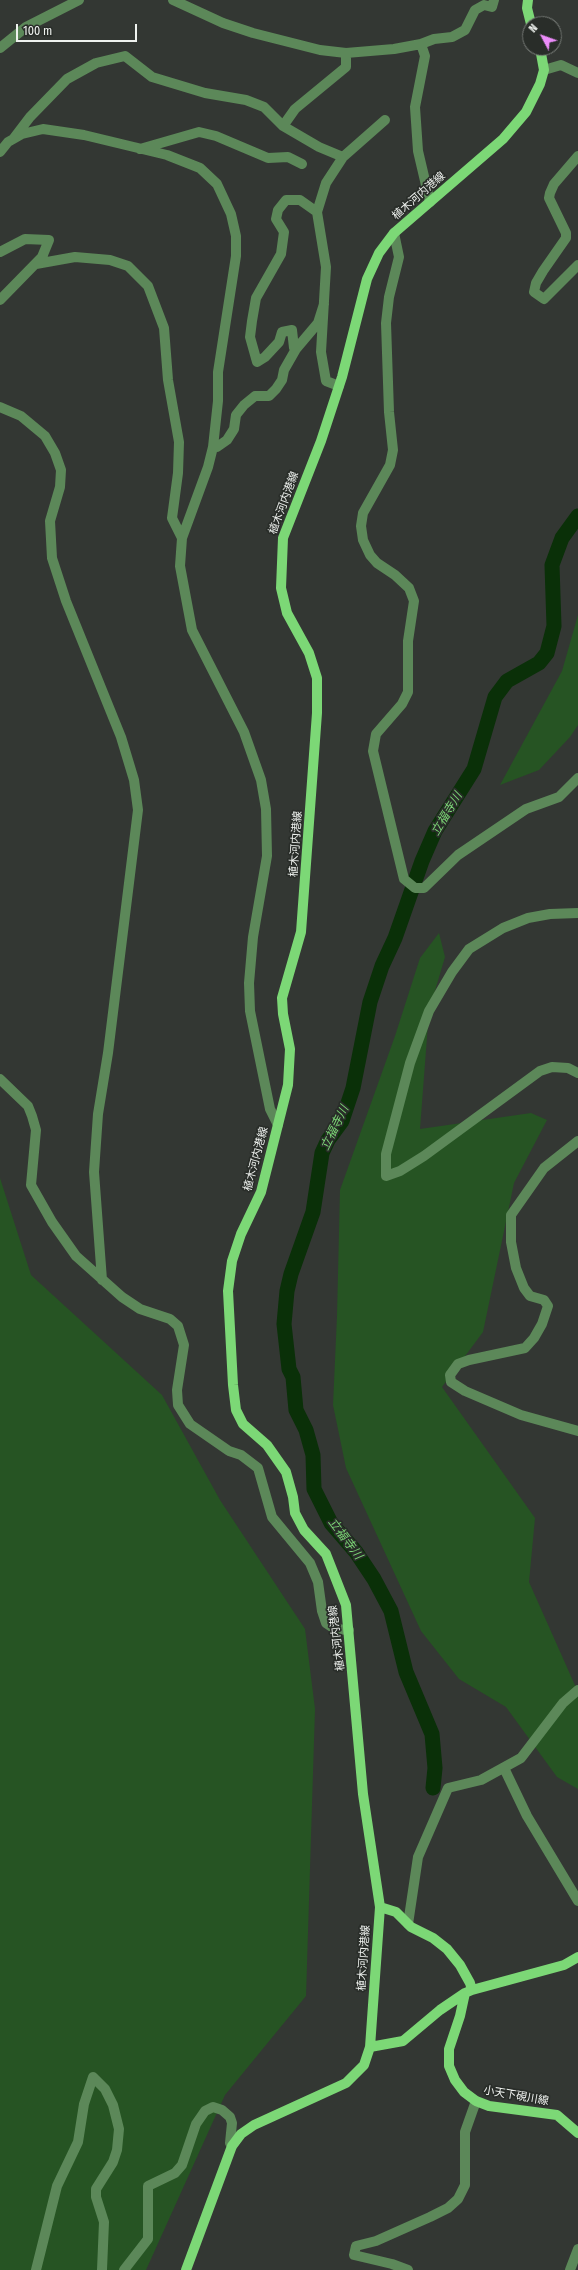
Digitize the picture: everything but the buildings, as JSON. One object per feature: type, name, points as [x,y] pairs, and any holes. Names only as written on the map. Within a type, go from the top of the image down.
[{"type":"main road","points":[[528,0],[527,8],[529,16]]},
{"type":"main road","name":"植木河内港線","points":[[186,2270],[232,2146],[241,2134],[254,2125],[346,2083],[364,2065],[370,2048],[380,1907],[364,1794],[346,1604],[326,1554],[304,1530],[295,1513],[293,1496],[286,1472],[267,1445],[242,1424],[236,1410],[228,1291],[232,1261],[241,1234],[261,1192],[288,1085],[290,1049],[283,1014],[282,998],[301,932],[317,713],[317,678],[309,653],[287,613],[281,588],[282,538],[321,441],[339,386],[367,279],[379,252],[394,233],[507,134],[526,112],[540,84],[544,70],[541,56]]},
{"type":"main road","points":[[380,1907],[396,1912],[408,1924],[447,1949],[460,1965],[469,1992]]},
{"type":"main road","points":[[370,2048],[403,2041],[440,2010],[469,1992],[564,1965],[578,1956]]},
{"type":"main road","name":"小天下硯川線","points":[[469,1992],[449,2049],[449,2066],[455,2080],[464,2092],[476,2101],[489,2106],[557,2115],[578,2133]]},
{"type":"street","points":[[0,48],[26,27],[79,0]]},
{"type":"street","points":[[173,0],[223,23],[253,34],[320,50],[346,53],[394,49],[421,44],[434,39],[452,37],[465,30],[475,10],[484,5],[492,7],[494,0]]},
{"type":"street","points":[[421,44],[425,56],[415,107],[418,151],[430,202]]},
{"type":"street","points":[[282,126],[295,109],[346,67],[346,53]]},
{"type":"street","points":[[0,152],[12,140],[30,117],[66,79],[96,63],[125,56],[152,77],[205,93],[246,100],[264,106],[282,126],[319,147],[342,157]]},
{"type":"street","points":[[544,70],[561,65],[578,73]]},
{"type":"street","points":[[339,386],[326,381],[321,352],[326,267],[317,212],[326,183],[342,157],[385,120]]},
{"type":"street","points":[[12,140],[22,134],[43,129],[84,136],[167,155],[200,168],[217,184],[230,214],[234,229],[236,256],[218,372],[218,401],[213,447],[208,466],[182,538],[180,566],[192,630],[244,732],[261,780],[266,809],[267,856],[253,937],[249,983],[250,1012],[270,1109],[278,1125]]},
{"type":"street","points":[[140,149],[199,132],[216,136],[268,158],[288,157],[302,164]]},
{"type":"street","points":[[578,156],[554,184],[550,193],[549,198],[566,233],[566,238],[543,271],[536,283],[534,292],[544,299],[578,265]]},
{"type":"street","points":[[296,349],[294,348],[292,330],[282,332],[279,342],[265,358],[257,362],[250,338],[252,321],[256,298],[282,254],[284,232],[276,219],[278,210],[286,200],[300,200],[317,212]]},
{"type":"street","points":[[394,233],[399,257],[389,297],[386,323],[389,412],[393,450],[390,465],[363,512],[361,526],[363,540],[370,555],[377,563],[395,575],[409,588],[414,601],[408,641],[408,692],[402,704],[376,734],[373,751],[404,879],[415,888],[424,888],[458,855],[526,809],[559,797],[578,778]]},
{"type":"street","points":[[0,252],[25,240],[49,240],[42,257],[0,300]]},
{"type":"street","points":[[36,264],[75,257],[110,260],[128,266],[148,286],[164,328],[168,380],[179,442],[178,473],[172,518],[182,538]]},
{"type":"street","points":[[213,447],[217,448],[227,440],[234,429],[236,415],[244,405],[255,396],[269,396],[276,389],[282,380],[284,370],[296,349],[318,322],[324,304]]},
{"type":"street","points":[[0,407],[21,416],[45,436],[55,453],[61,470],[60,487],[50,521],[52,558],[66,601],[121,737],[134,780],[138,810],[108,1053],[98,1114],[94,1172],[102,1280]]},
{"type":"street","points":[[578,913],[550,914],[528,918],[503,928],[469,949],[452,972],[429,1011],[410,1063],[386,1154],[386,1176],[400,1171],[424,1156],[540,1071],[552,1067],[568,1068],[578,1073]]},
{"type":"street","points":[[0,1079],[28,1106],[32,1116],[36,1130],[31,1185],[52,1222],[76,1256],[102,1280],[140,1309],[170,1319],[178,1326],[184,1345],[177,1390],[178,1405],[190,1424],[229,1452],[241,1455],[258,1468],[272,1517],[310,1563],[318,1582],[322,1611],[326,1623],[335,1629],[349,1630]]},
{"type":"street","points":[[578,1140],[544,1168],[511,1215],[511,1242],[516,1268],[524,1288],[530,1296],[544,1300],[548,1306],[542,1324],[534,1338],[525,1348],[469,1360],[458,1364],[450,1375],[451,1382],[465,1392],[521,1415],[578,1432]]},
{"type":"street","points":[[408,1924],[418,1857],[446,1792],[452,1787],[476,1782],[521,1758],[563,1703],[578,1690]]},
{"type":"street","points":[[504,1768],[527,1816],[578,1901]]},
{"type":"street","points":[[36,2270],[57,2186],[78,2142],[84,2104],[93,2077],[108,2094],[113,2105],[119,2129],[117,2150],[113,2162],[96,2189],[96,2197],[104,2222],[102,2270]]},
{"type":"street","points":[[408,2270],[392,2264],[354,2255],[356,2246],[376,2241],[430,2217],[448,2208],[458,2199],[465,2185],[465,2132],[476,2101]]},
{"type":"street","points":[[124,2270],[148,2239],[148,2186],[175,2173],[182,2165],[196,2124],[205,2111],[213,2107],[222,2110],[230,2117],[232,2123],[230,2143],[232,2146]]},
{"type":"street","points":[[570,2270],[578,2250]]},
{"type":"green space","points":[[578,615],[578,725],[570,737],[539,770],[500,785],[562,671]]},
{"type":"green space","points":[[439,933],[445,957],[429,1011],[420,1129],[531,1113],[547,1120],[514,1183],[483,1332],[442,1387],[535,1518],[529,1582],[578,1692],[578,1789],[557,1777],[506,1707],[459,1679],[421,1631],[346,1468],[333,1405],[340,1190],[395,1036],[420,958]]},
{"type":"green space","points":[[0,1178],[31,1275],[162,1395],[220,1500],[305,1629],[315,1709],[306,1996],[225,2095],[146,2270],[0,2270]]},
{"type":"waterway","name":"立福寺川","points":[[433,1788],[435,1768],[432,1734],[406,1672],[391,1611],[374,1579],[356,1552],[331,1523],[314,1489],[313,1455],[306,1430],[296,1410],[293,1377],[289,1369],[284,1324],[287,1291],[291,1274],[313,1212],[322,1153],[328,1140],[342,1121],[353,1088],[370,1002],[382,966],[395,938],[422,861],[435,831],[474,769],[495,697],[507,681],[539,663],[547,653],[554,626],[552,565],[562,538],[578,516]]}]
